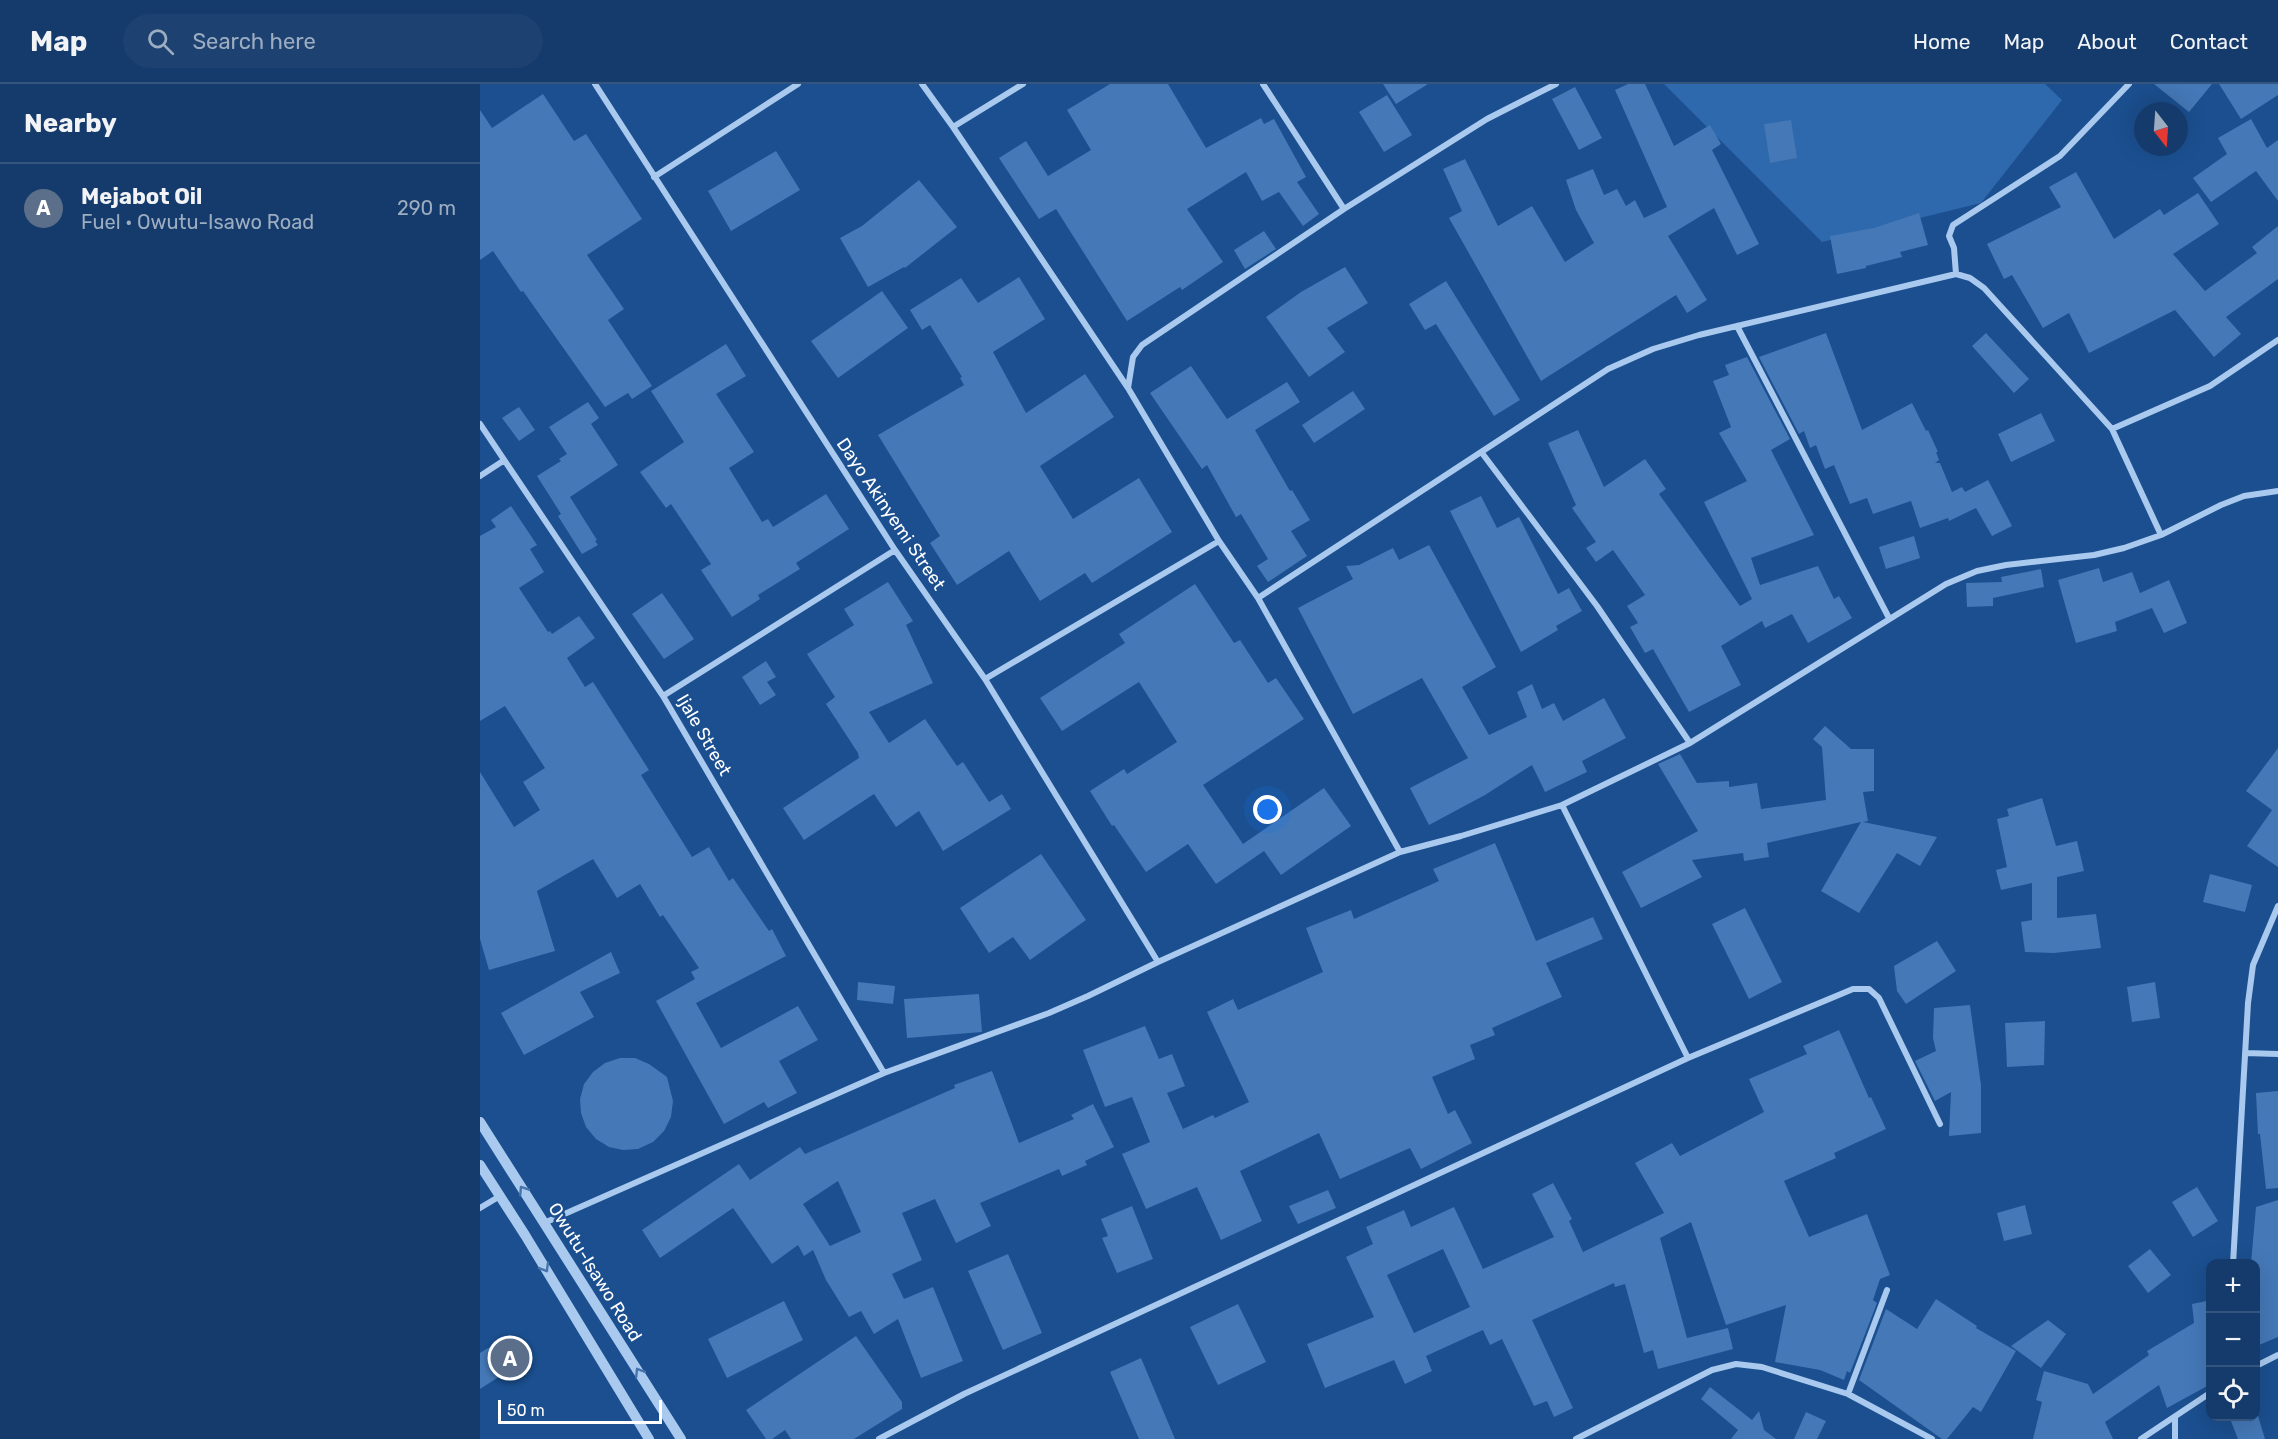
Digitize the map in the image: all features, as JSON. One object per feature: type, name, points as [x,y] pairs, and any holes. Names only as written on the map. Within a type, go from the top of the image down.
[{"type":"street","name":"Dayo Akinyemi Street","points":[[596,84],[895,550],[985,679],[1158,962]]},
{"type":"street","points":[[654,177],[798,84]]},
{"type":"street","points":[[922,84],[1128,388],[1219,541],[1258,598],[1400,852]]},
{"type":"street","points":[[953,127],[1023,84]]},
{"type":"street","points":[[1263,84],[1344,209]]},
{"type":"street","points":[[1128,388],[1133,357],[1142,345],[1344,209],[1487,119],[1556,84]]},
{"type":"street","points":[[1956,274],[1954,248],[1949,236],[1953,225],[2060,156],[2129,84]]},
{"type":"street","points":[[1258,598],[1608,369],[1653,349],[1737,326],[1956,274],[1970,278],[1984,288],[2112,429],[2161,535]]},
{"type":"street","points":[[1737,326],[1889,618]]},
{"type":"street","points":[[2112,429],[2210,386],[2278,340]]},
{"type":"street","name":"Ijale Street","points":[[480,424],[663,696],[884,1073]]},
{"type":"street","points":[[1482,453],[1597,606],[1690,743]]},
{"type":"street","points":[[480,477],[503,461]]},
{"type":"street","points":[[544,1223],[884,1073],[1049,1013],[1400,852],[1562,805],[1690,743],[1946,584],[1977,571],[2006,565],[2094,555],[2124,548],[2161,535],[2244,496],[2278,491]]},
{"type":"street","points":[[985,679],[1219,541]]},
{"type":"street","points":[[663,696],[895,550]]},
{"type":"street","points":[[1562,805],[1688,1058]]},
{"type":"street","points":[[2233,1259],[2245,1053],[2253,965],[2278,906]]},
{"type":"street","points":[[879,1439],[975,1389],[1688,1058],[1853,989],[1869,989],[1879,998],[1940,1124]]},
{"type":"street","points":[[2245,1053],[2278,1054]]},
{"type":"street","name":"Owutu-Isawo Road","points":[[480,1122],[681,1439]]},
{"type":"street","points":[[480,1166],[649,1439]]},
{"type":"street","points":[[480,1208],[500,1196]]},
{"type":"street","points":[[1848,1394],[1887,1290]]},
{"type":"street","points":[[2260,1364],[2278,1355]]},
{"type":"street","points":[[1576,1439],[1712,1371],[1736,1365],[1762,1367],[1848,1394],[1932,1439]]},
{"type":"street","points":[[2141,1439],[2206,1396]]},
{"type":"street","points":[[2175,1418],[2175,1439]]},
{"type":"shaded area","points":[[1664,84],[2045,84],[2062,100],[1981,203],[1822,242]]},
{"type":"building","points":[[1110,84],[1168,84],[1206,148],[1261,118],[1264,124],[1274,119],[1306,177],[1297,182],[1319,214],[1303,226],[1279,192],[1262,201],[1246,172],[1187,209],[1223,262],[1182,290],[1180,287],[1127,321],[1056,209],[1039,219],[999,158],[1026,141],[1048,176],[1091,150],[1067,110]]},
{"type":"building","points":[[1383,84],[1428,84],[1396,104]]},
{"type":"building","points":[[1628,84],[1645,84],[1674,146],[1710,125],[1721,144],[1712,150],[1759,244],[1737,255],[1714,208],[1668,236],[1707,300],[1687,313],[1676,295],[1541,381],[1449,218],[1462,211],[1443,169],[1465,159],[1498,226],[1532,206],[1565,262],[1594,243],[1576,210],[1566,180],[1593,169],[1604,195],[1617,189],[1626,206],[1635,200],[1644,218],[1667,207],[1615,90]]},
{"type":"building","points":[[2154,84],[2212,84],[2189,112],[2188,102],[2176,102]]},
{"type":"building","points":[[2219,84],[2278,84],[2278,95],[2241,119]]},
{"type":"building","points":[[1575,87],[1602,138],[1579,150],[1552,99]]},
{"type":"building","points":[[543,94],[574,141],[586,134],[642,219],[587,255],[624,309],[608,320],[652,386],[632,399],[628,393],[605,407],[493,251],[480,260],[480,110],[492,128]]},
{"type":"building","points":[[1387,95],[1412,135],[1384,152],[1359,112]]},
{"type":"building","points":[[2251,119],[2267,148],[2278,140],[2278,201],[2256,171],[2211,202],[2193,178],[2227,154],[2218,138]]},
{"type":"building","points":[[1791,120],[1797,158],[1770,163],[1764,124]]},
{"type":"building","points":[[776,151],[800,190],[731,231],[708,191]]},
{"type":"building","points":[[2076,172],[2114,239],[2160,209],[2164,215],[2198,193],[2219,224],[2173,254],[2205,291],[2257,253],[2252,247],[2278,226],[2278,279],[2226,317],[2241,334],[2214,357],[2175,310],[2089,353],[2069,313],[2043,328],[2012,275],[2004,279],[1987,244],[2061,207],[2049,187]]},
{"type":"building","points":[[919,180],[957,227],[905,268],[868,287],[840,238],[862,226]]},
{"type":"building","points":[[1919,213],[1928,245],[1900,252],[1902,257],[1837,274],[1830,236],[1874,228]]},
{"type":"building","points":[[1264,231],[1276,249],[1245,269],[1234,250]]},
{"type":"building","points":[[1345,267],[1368,303],[1327,328],[1345,352],[1309,377],[1266,317],[1301,292]]},
{"type":"building","points":[[1019,277],[1045,319],[993,352],[1026,413],[1085,374],[1114,417],[1040,466],[1073,519],[1139,478],[1172,532],[1092,583],[1085,573],[1040,601],[1009,551],[957,585],[930,543],[940,536],[878,435],[964,385],[960,378],[962,377],[930,325],[922,330],[910,310],[961,278],[978,303]]},
{"type":"building","points":[[1446,281],[1520,400],[1494,416],[1436,324],[1425,330],[1409,304]]},
{"type":"building","points":[[882,291],[908,328],[838,378],[811,341]]},
{"type":"building","points":[[1826,333],[1862,430],[1912,403],[1938,452],[1936,452],[1939,460],[1935,463],[1940,463],[1952,492],[1962,487],[1965,492],[1988,480],[2012,526],[1992,536],[1976,508],[1949,521],[1948,518],[1920,528],[1911,501],[1873,514],[1867,498],[1850,504],[1834,465],[1825,469],[1816,445],[1810,448],[1804,431],[1799,434],[1759,357]]},
{"type":"building","points":[[1986,333],[2029,379],[2014,393],[1972,346]]},
{"type":"building","points":[[726,344],[746,376],[716,394],[754,452],[729,468],[762,522],[768,519],[773,527],[826,494],[849,529],[796,563],[800,569],[758,595],[760,599],[732,617],[701,570],[711,564],[671,504],[666,508],[640,472],[684,442],[651,391]]},
{"type":"building","points":[[1747,357],[1790,439],[1771,450],[1814,535],[1751,558],[1760,585],[1818,566],[1834,599],[1839,596],[1852,618],[1808,643],[1792,614],[1765,628],[1762,621],[1721,646],[1741,685],[1689,712],[1653,649],[1645,653],[1630,627],[1638,623],[1627,606],[1645,595],[1613,550],[1596,562],[1586,548],[1596,542],[1572,508],[1576,505],[1548,443],[1578,430],[1604,487],[1645,459],[1666,489],[1659,494],[1740,606],[1752,599],[1704,502],[1747,481],[1719,433],[1731,427],[1713,381],[1729,375],[1725,365]]},
{"type":"building","points":[[1191,366],[1227,419],[1287,382],[1300,402],[1255,430],[1290,491],[1292,490],[1310,520],[1291,531],[1307,556],[1268,582],[1257,566],[1268,559],[1241,514],[1236,517],[1207,465],[1202,469],[1150,393]]},
{"type":"building","points":[[1353,391],[1365,409],[1314,443],[1302,425]]},
{"type":"building","points":[[588,402],[599,418],[591,424],[618,465],[570,497],[597,540],[595,541],[598,545],[582,554],[537,476],[561,461],[559,459],[567,454],[549,427]]},
{"type":"building","points":[[519,407],[535,430],[519,441],[502,418]]},
{"type":"building","points":[[2041,413],[2055,441],[2011,462],[1998,434]]},
{"type":"building","points":[[1481,496],[1497,528],[1519,517],[1558,594],[1569,588],[1582,611],[1556,626],[1558,630],[1521,652],[1450,511]]},
{"type":"building","points":[[511,506],[537,545],[530,549],[544,572],[519,588],[548,632],[552,634],[579,616],[595,638],[567,658],[585,687],[593,682],[649,770],[641,775],[692,857],[709,847],[729,881],[733,878],[769,931],[772,929],[786,956],[696,1003],[721,1048],[798,1006],[818,1040],[779,1061],[797,1093],[768,1108],[764,1102],[724,1124],[656,1001],[695,979],[691,972],[699,968],[663,915],[660,917],[640,884],[617,898],[593,859],[537,891],[555,951],[489,970],[480,939],[480,772],[514,827],[540,810],[523,782],[545,768],[505,706],[480,721],[480,536],[496,527],[491,520]]},
{"type":"building","points":[[1914,536],[1920,558],[1886,569],[1879,547]]},
{"type":"building","points":[[1429,545],[1496,667],[1462,687],[1489,735],[1527,717],[1517,692],[1532,684],[1542,709],[1554,703],[1563,721],[1604,698],[1626,738],[1582,761],[1587,772],[1545,792],[1532,765],[1485,795],[1429,825],[1410,788],[1468,758],[1422,678],[1353,714],[1298,608],[1353,579],[1346,566],[1359,565],[1393,548],[1399,560]]},
{"type":"building","points":[[2099,568],[2103,582],[2132,572],[2140,593],[2169,580],[2187,623],[2164,633],[2152,608],[2115,622],[2117,631],[2076,643],[2058,580]]},
{"type":"building","points":[[2041,569],[2044,587],[1993,598],[1993,606],[1967,607],[1966,583],[2002,582],[2001,577]]},
{"type":"building","points":[[888,582],[913,621],[906,625],[933,683],[869,712],[889,743],[925,719],[957,766],[963,762],[989,802],[1002,794],[1011,809],[943,851],[919,811],[896,827],[874,794],[804,840],[783,808],[859,758],[826,704],[835,697],[807,654],[854,625],[844,609]]},
{"type":"building","points":[[1195,584],[1234,643],[1240,640],[1268,683],[1276,678],[1304,719],[1203,785],[1243,844],[1324,788],[1351,826],[1281,875],[1264,851],[1216,884],[1188,844],[1146,872],[1114,825],[1112,826],[1090,791],[1124,769],[1127,774],[1177,742],[1139,682],[1062,731],[1040,698],[1125,643],[1119,634]]},
{"type":"building","points":[[662,593],[694,639],[664,659],[632,614]]},
{"type":"building","points":[[766,661],[776,677],[767,682],[776,695],[760,705],[742,677]]},
{"type":"building","points":[[1825,726],[1851,749],[1874,749],[1874,791],[1863,792],[1868,821],[1863,822],[1937,837],[1920,866],[1897,853],[1859,913],[1821,891],[1861,822],[1767,843],[1769,857],[1744,861],[1743,853],[1692,860],[1702,877],[1641,908],[1622,872],[1698,831],[1658,764],[1680,754],[1697,783],[1729,781],[1729,787],[1757,783],[1761,809],[1826,800],[1822,747],[1813,739]]},
{"type":"building","points":[[2278,748],[2278,867],[2247,846],[2272,810],[2246,791]]},
{"type":"building","points":[[2042,798],[2056,846],[2077,841],[2084,871],[2057,877],[2057,918],[2096,914],[2101,948],[2054,953],[2025,952],[2021,922],[2032,920],[2032,883],[2001,890],[1996,870],[2007,867],[1997,819],[2009,816],[2007,809]]},
{"type":"building","points":[[1495,843],[1536,941],[1593,917],[1603,939],[1546,963],[1562,997],[1492,1028],[1495,1035],[1470,1045],[1475,1059],[1432,1077],[1448,1114],[1455,1110],[1472,1143],[1421,1169],[1410,1148],[1340,1179],[1319,1133],[1240,1171],[1262,1221],[1221,1240],[1197,1187],[1146,1209],[1122,1154],[1150,1142],[1132,1097],[1105,1107],[1083,1050],[1145,1026],[1159,1059],[1172,1054],[1185,1086],[1167,1093],[1183,1129],[1213,1115],[1215,1118],[1249,1102],[1207,1012],[1233,999],[1238,1010],[1323,972],[1306,928],[1351,910],[1354,919],[1439,881],[1433,869]]},
{"type":"building","points":[[1041,854],[1086,920],[1030,960],[1013,937],[989,953],[960,908]]},
{"type":"building","points":[[2210,874],[2252,885],[2245,912],[2203,902]]},
{"type":"building","points":[[1745,908],[1782,982],[1749,999],[1712,924]]},
{"type":"building","points":[[1937,941],[1956,971],[1906,1004],[1897,991],[1894,966]]},
{"type":"building","points":[[611,952],[620,973],[580,992],[594,1017],[524,1055],[501,1013]]},
{"type":"building","points":[[858,982],[895,986],[893,1004],[857,1000]]},
{"type":"building","points":[[2155,982],[2160,1018],[2132,1022],[2127,987]]},
{"type":"building","points":[[979,994],[982,1032],[907,1038],[904,999]]},
{"type":"building","points":[[1970,1005],[1981,1085],[1981,1133],[1949,1136],[1951,1092],[1935,1101],[1915,1061],[1936,1051],[1933,1038],[1934,1008]]},
{"type":"building","points":[[2045,1021],[2044,1065],[2007,1067],[2005,1023]]},
{"type":"building","points":[[1839,1030],[1869,1098],[1871,1097],[1886,1129],[1834,1153],[1836,1158],[1784,1181],[1809,1237],[1867,1214],[1890,1275],[1880,1279],[1873,1300],[1877,1303],[1850,1373],[1847,1371],[1844,1380],[1820,1370],[1775,1362],[1786,1305],[1726,1325],[1691,1222],[1660,1238],[1687,1338],[1728,1328],[1733,1349],[1658,1369],[1653,1350],[1644,1353],[1625,1284],[1615,1287],[1614,1283],[1532,1320],[1573,1408],[1554,1417],[1547,1401],[1534,1406],[1502,1339],[1490,1345],[1483,1330],[1426,1356],[1432,1371],[1405,1384],[1394,1360],[1325,1388],[1307,1344],[1374,1317],[1346,1257],[1373,1244],[1366,1227],[1404,1210],[1411,1227],[1454,1207],[1483,1269],[1554,1237],[1532,1194],[1553,1183],[1572,1219],[1569,1221],[1583,1252],[1664,1213],[1635,1163],[1672,1143],[1680,1156],[1764,1112],[1749,1079],[1807,1054],[1803,1046]],"holes":[[[1443,1249],[1470,1307],[1414,1333],[1387,1275]]]},
{"type":"building","points":[[620,1058],[635,1058],[649,1064],[667,1077],[673,1101],[671,1117],[664,1131],[653,1142],[638,1149],[623,1150],[609,1147],[596,1139],[586,1127],[581,1113],[580,1099],[584,1084],[593,1072],[605,1063]]},
{"type":"building","points":[[992,1071],[1019,1143],[1074,1119],[1071,1115],[1093,1104],[1114,1147],[1085,1161],[1087,1165],[1062,1176],[1059,1169],[980,1203],[991,1226],[956,1243],[935,1199],[902,1213],[922,1260],[892,1274],[904,1299],[933,1287],[963,1361],[921,1378],[898,1319],[874,1334],[861,1311],[849,1317],[826,1280],[813,1250],[804,1256],[798,1245],[772,1264],[733,1208],[660,1258],[642,1230],[739,1164],[750,1180],[800,1147],[805,1154],[955,1088],[954,1085]],"holes":[[[838,1181],[861,1232],[830,1246],[803,1204]]]},
{"type":"building","points":[[2278,1091],[2278,1188],[2266,1189],[2260,1134],[2258,1134],[2256,1093]]},
{"type":"building","points":[[2197,1187],[2218,1221],[2193,1237],[2172,1202]]},
{"type":"building","points":[[1328,1190],[1336,1208],[1298,1224],[1289,1206]]},
{"type":"building","points":[[2278,1200],[2278,1337],[2260,1345],[2260,1259],[2251,1259],[2256,1207]]},
{"type":"building","points":[[2025,1205],[2032,1234],[2004,1241],[1997,1213]]},
{"type":"building","points":[[1132,1206],[1153,1259],[1117,1273],[1102,1238],[1108,1236],[1101,1219]]},
{"type":"building","points":[[2150,1249],[2171,1275],[2148,1293],[2128,1266]]},
{"type":"building","points":[[1008,1254],[1042,1333],[1003,1350],[968,1271]]},
{"type":"building","points":[[1936,1299],[1977,1326],[1976,1328],[2016,1351],[1981,1412],[1973,1407],[1947,1439],[1942,1439],[1859,1380],[1886,1309],[1917,1329]]},
{"type":"building","points":[[784,1301],[803,1340],[727,1378],[708,1339]]},
{"type":"building","points":[[2206,1301],[2206,1387],[2167,1408],[2159,1385],[2105,1422],[2113,1439],[2033,1439],[2042,1402],[2036,1400],[2044,1371],[2088,1384],[2093,1394],[2149,1355],[2147,1351],[2194,1323],[2192,1304]]},
{"type":"building","points":[[1238,1304],[1266,1362],[1218,1385],[1190,1327]]},
{"type":"building","points":[[2048,1320],[2066,1334],[2041,1368],[2011,1346]]},
{"type":"building","points":[[856,1336],[902,1402],[902,1409],[854,1439],[791,1439],[785,1430],[772,1439],[766,1439],[746,1410]]},
{"type":"building","points":[[504,1338],[524,1369],[509,1379],[505,1373],[480,1389],[480,1353]]},
{"type":"building","points":[[1141,1358],[1175,1439],[1139,1439],[1110,1372]]},
{"type":"building","points":[[1710,1387],[1752,1420],[1759,1411],[1764,1430],[1776,1439],[1731,1439],[1738,1430],[1701,1399]]},
{"type":"building","points":[[1806,1412],[1826,1421],[1817,1439],[1794,1439]]},
{"type":"building","points":[[2231,1421],[2260,1421],[2265,1439],[2238,1439]]},
{"type":"place","name":"Mejabot Oil","points":[[510,1358]]}]
